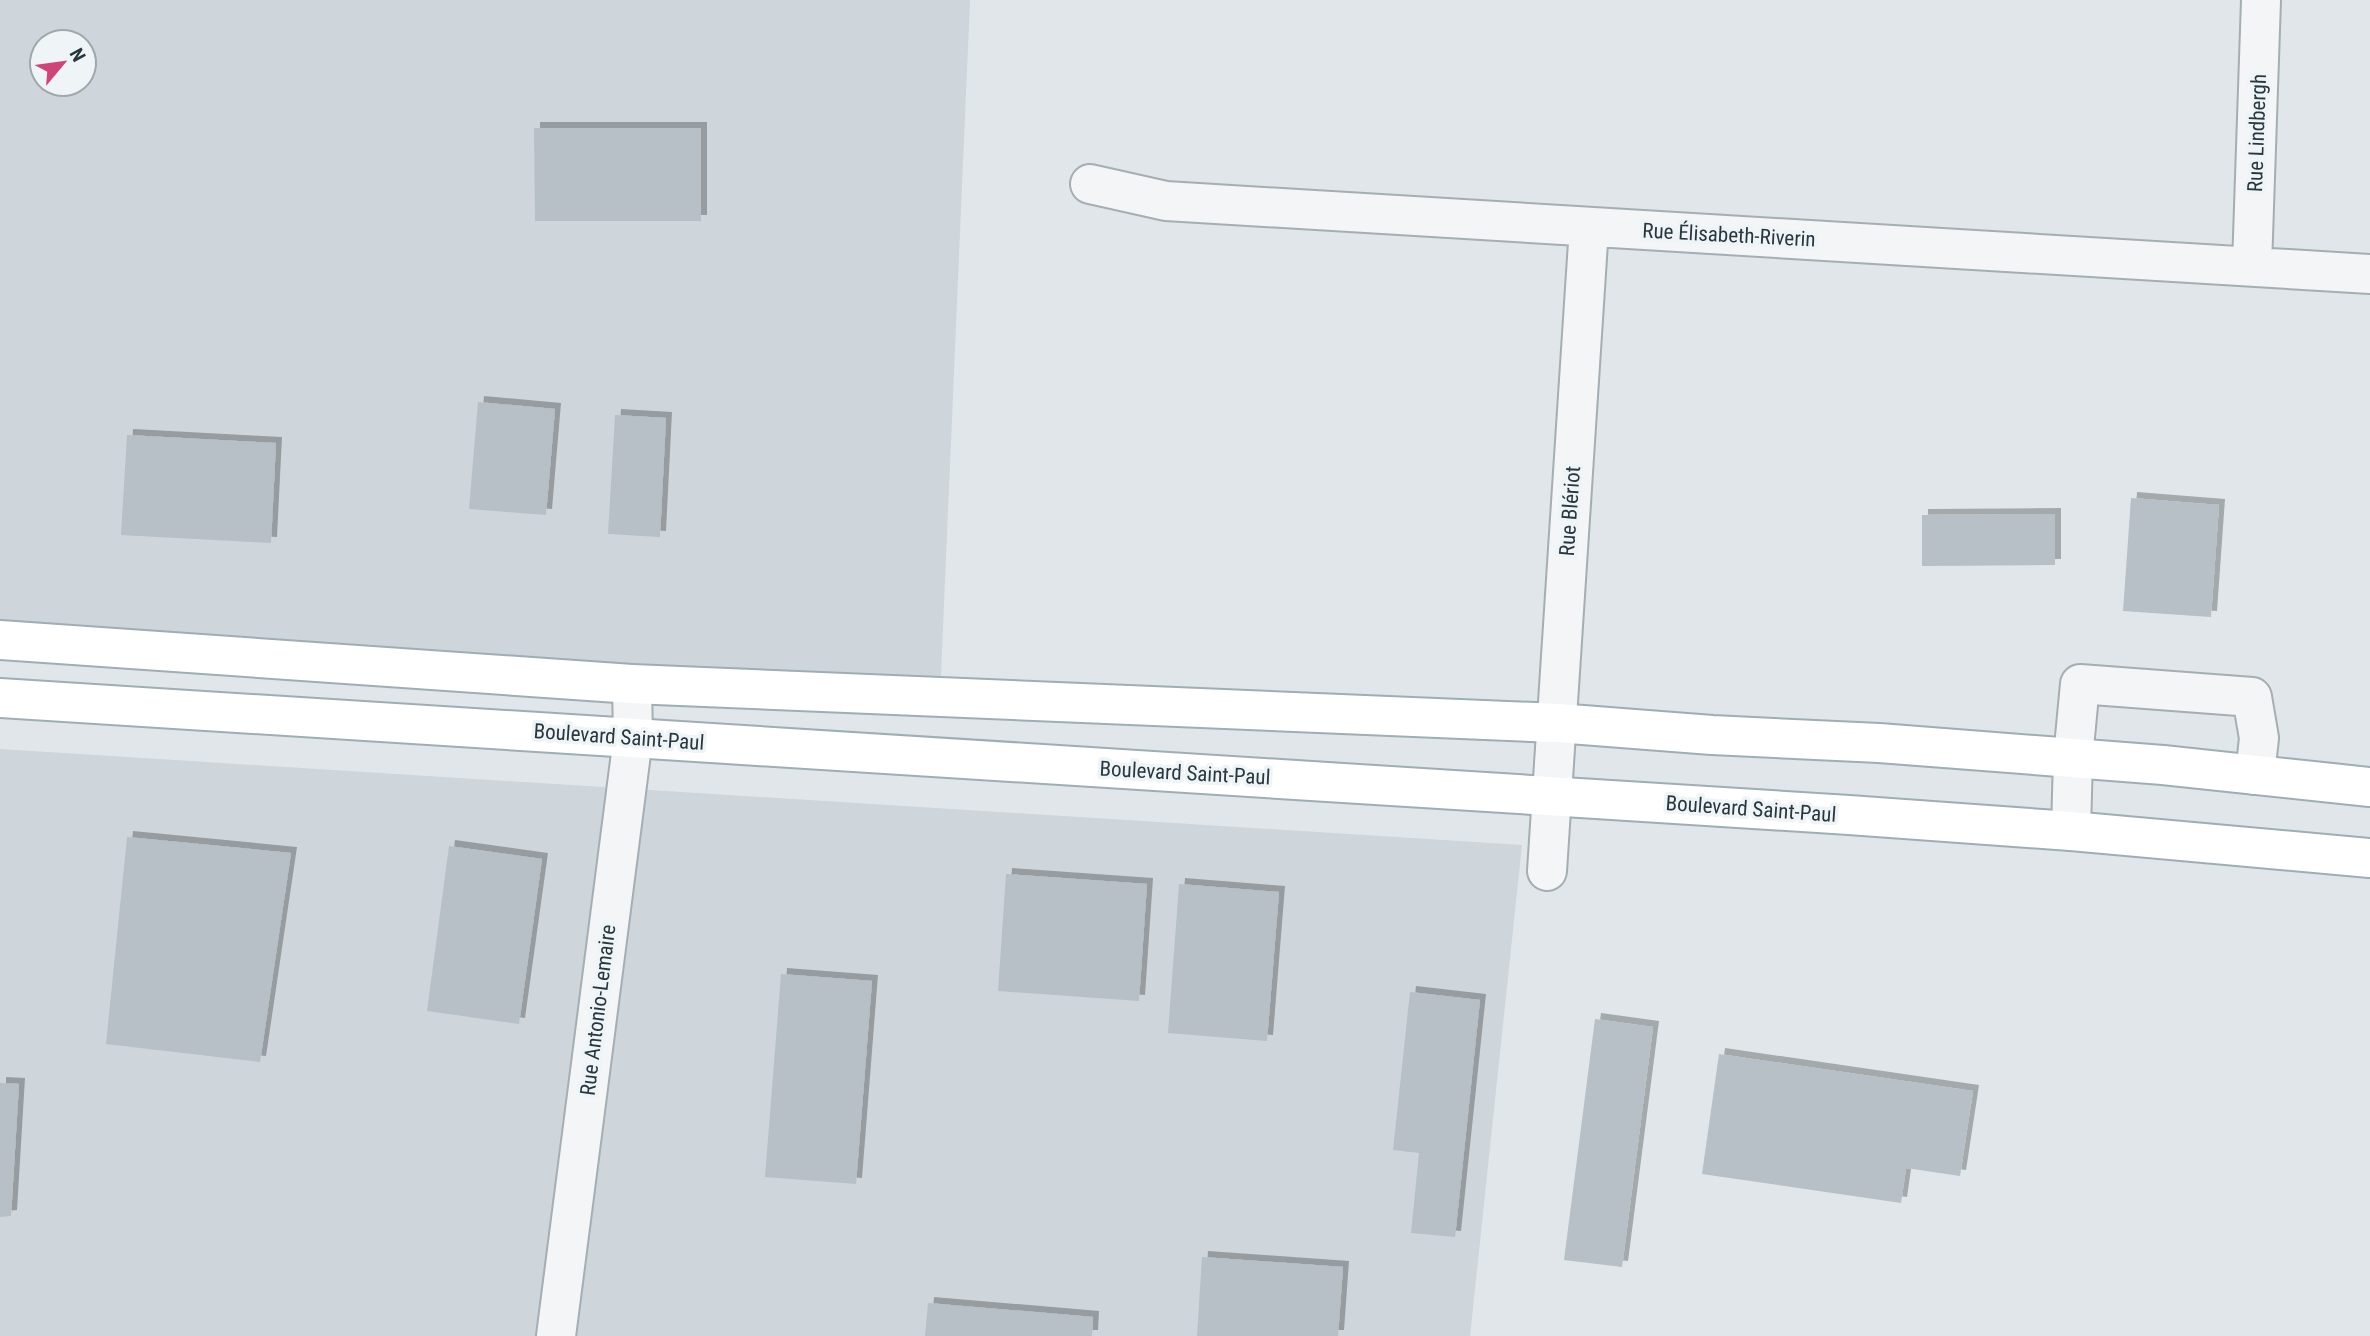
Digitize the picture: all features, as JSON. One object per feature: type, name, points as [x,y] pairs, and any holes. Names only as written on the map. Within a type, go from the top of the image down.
[{"type":"main road","points":[[0,640],[632,684],[1557,723],[2073,758],[2370,787]]},
{"type":"main road","name":"Boulevard Saint-Paul","points":[[0,698],[2071,831],[2370,858]]},
{"type":"street","name":"Rue Lindbergh","points":[[2252,266],[2261,0]]},
{"type":"street","name":"Rue Élisabeth-Riverin","points":[[1090,184],[1166,201],[2370,274]]},
{"type":"street","name":"Rue Blériot","points":[[1547,871],[1589,227]]},
{"type":"street","name":"Rue Antonio-Lemaire","points":[[556,1336],[633,738],[632,684]]},
{"type":"street","points":[[2071,831],[2073,758],[2080,684],[2252,697],[2259,738],[2256,775]]},
{"type":"shaded area","points":[[0,0],[970,0],[940,697],[0,640]]},
{"type":"shaded area","points":[[0,749],[1522,845],[1470,1336],[0,1336]]},
{"type":"building","points":[[534,128],[701,128],[701,221],[535,221]]},
{"type":"building","points":[[478,402],[555,409],[546,515],[469,509]]},
{"type":"building","points":[[615,415],[666,418],[660,537],[608,534]]},
{"type":"building","points":[[127,435],[276,443],[271,543],[121,535]]},
{"type":"building","points":[[2131,498],[2219,505],[2211,617],[2123,611]]},
{"type":"building","points":[[2055,514],[2055,565],[1922,566],[1922,515]]},
{"type":"building","points":[[127,837],[291,853],[260,1062],[106,1044]]},
{"type":"building","points":[[449,846],[542,859],[519,1024],[427,1011]]},
{"type":"building","points":[[1006,874],[1147,884],[1139,1001],[998,991]]},
{"type":"building","points":[[1179,884],[1279,892],[1267,1041],[1168,1033]]},
{"type":"building","points":[[781,974],[872,981],[856,1184],[765,1177]]},
{"type":"building","points":[[1410,992],[1480,1000],[1455,1237],[1411,1233],[1419,1153],[1393,1150]]},
{"type":"building","points":[[1595,1019],[1653,1027],[1622,1267],[1564,1260]]},
{"type":"building","points":[[1719,1054],[1973,1091],[1960,1176],[1906,1168],[1901,1203],[1702,1174]]},
{"type":"building","points":[[0,1083],[19,1084],[11,1216],[0,1217]]},
{"type":"building","points":[[1202,1257],[1343,1267],[1338,1336],[1197,1336]]},
{"type":"building","points":[[928,1303],[1093,1317],[1092,1336],[925,1336]]}]
